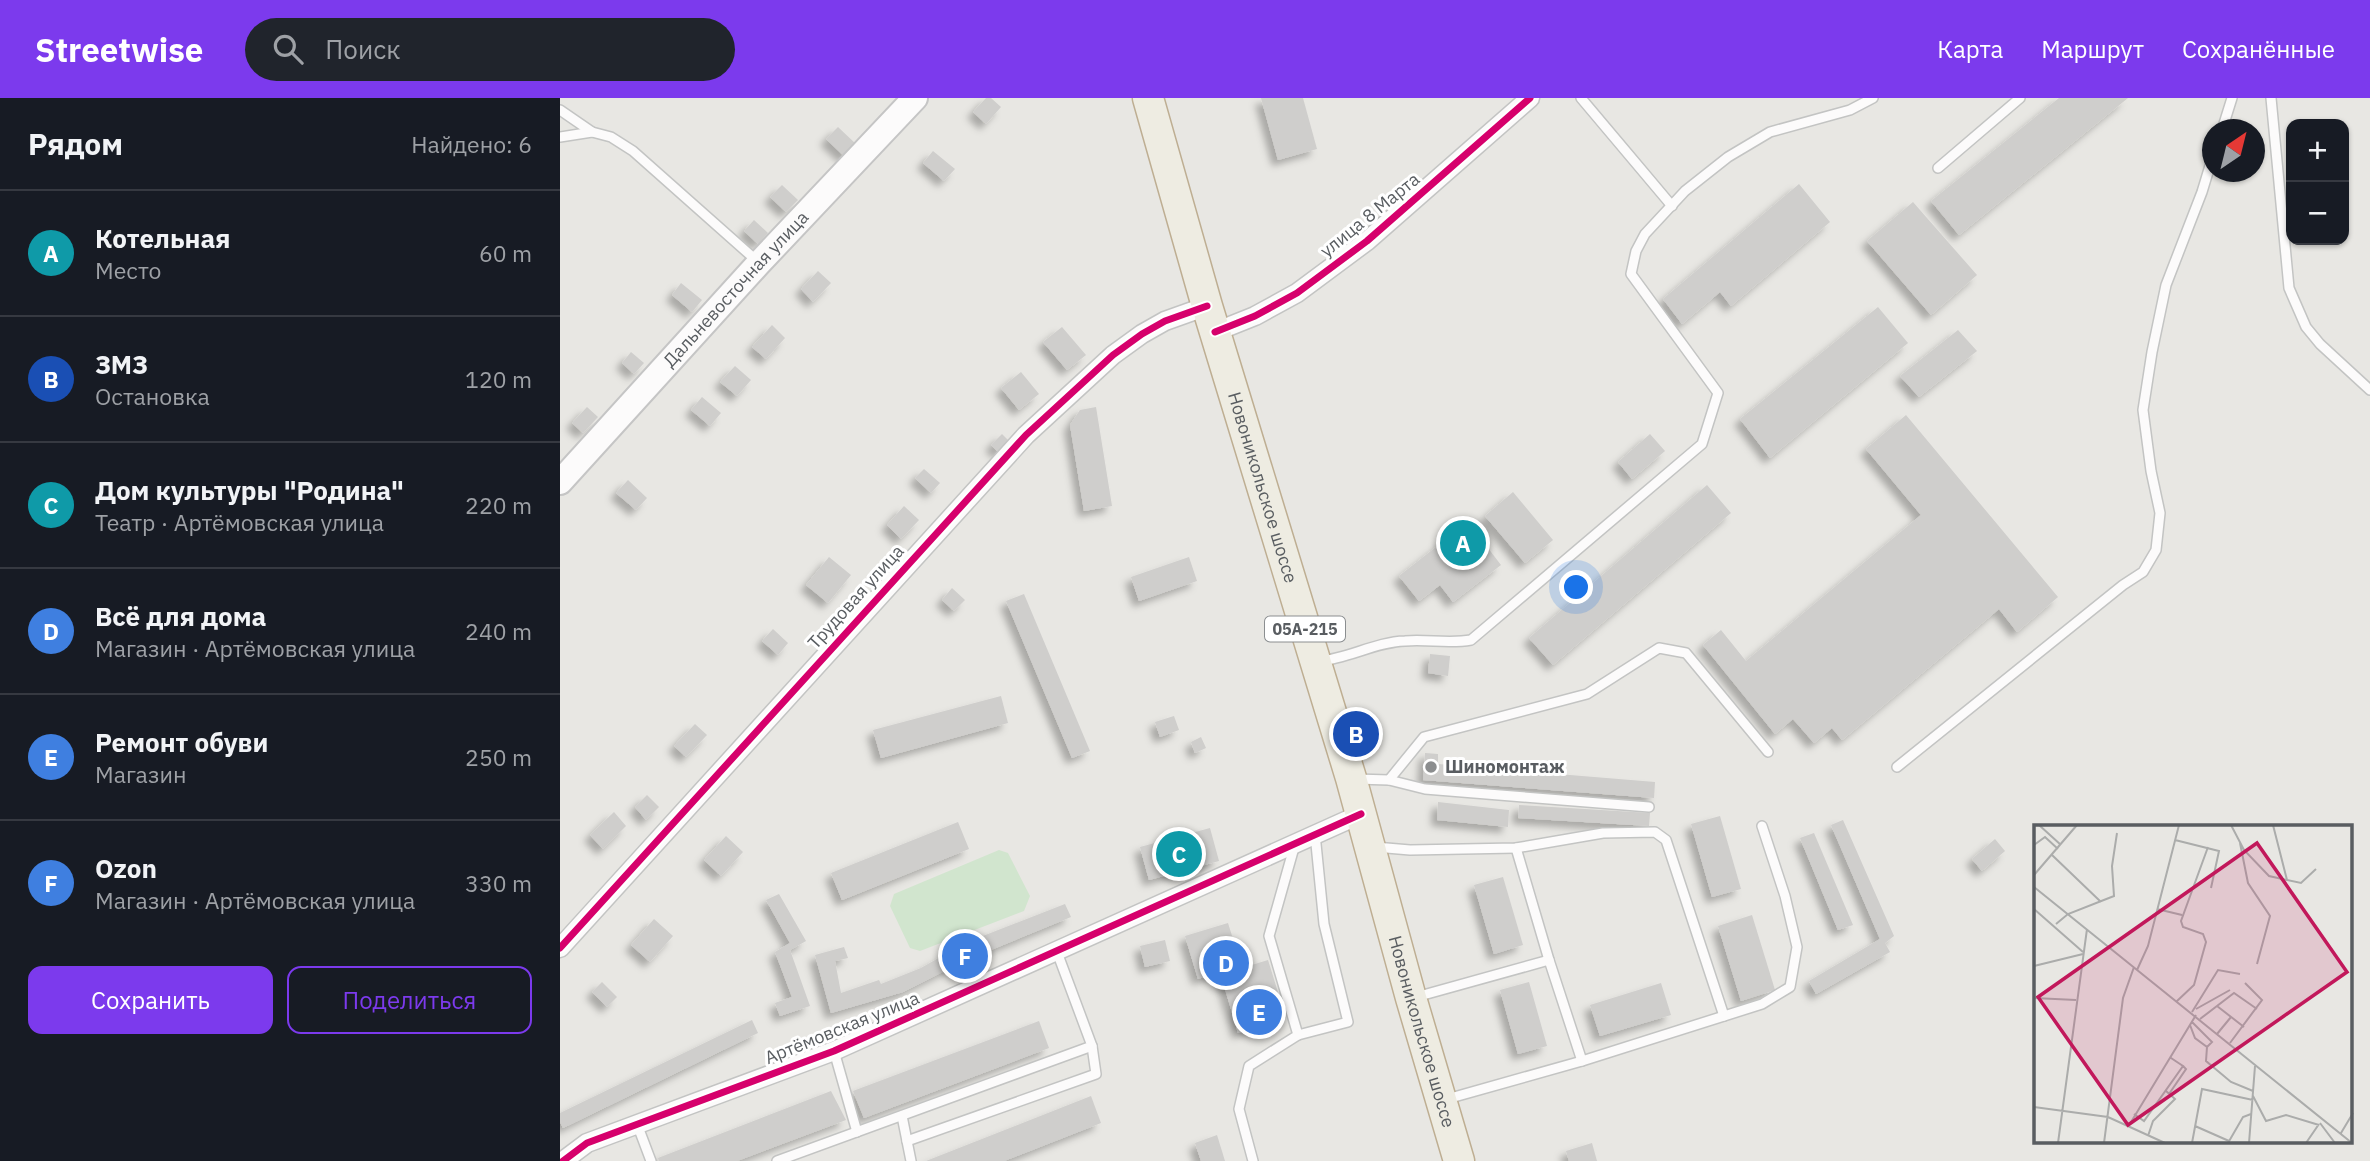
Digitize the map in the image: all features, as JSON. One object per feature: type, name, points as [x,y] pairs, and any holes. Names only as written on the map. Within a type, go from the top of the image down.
[{"type":"highway","name":"Новоникольское шоссе","points":[[1148,98],[1211,319],[1351,778],[1410,998],[1459,1161]]},
{"type":"main road","name":"Дальневосточная улица","points":[[560,482],[758,262],[915,98]]},
{"type":"street","name":"улица 8 Марта","points":[[1211,319],[1255,316],[1297,293],[1367,241],[1530,98]]},
{"type":"street","name":"Трудовая улица","points":[[560,948],[1026,435],[1113,355],[1142,334],[1165,321],[1211,319]]},
{"type":"street","name":"Артёмовская улица","points":[[563,1161],[587,1143],[834,1051],[1361,814]]},
{"type":"lane","points":[[1581,98],[1672,206]]},
{"type":"lane","points":[[1315,662],[1338,659],[1404,641],[1471,640],[1702,444],[1718,393],[1631,274],[1636,251],[1645,234],[1685,191],[1728,158],[1770,132],[1850,110],[1873,98]]},
{"type":"lane","points":[[1938,168],[2020,98]]},
{"type":"lane","points":[[2225,119],[2232,98]]},
{"type":"lane","points":[[2271,98],[2289,288],[2306,327],[2320,344],[2370,390]]},
{"type":"lane","points":[[560,110],[592,132],[611,137],[633,151],[758,262]]},
{"type":"lane","points":[[560,137],[592,132]]},
{"type":"lane","points":[[1897,767],[2123,585],[2143,572],[2155,550],[2160,513],[2143,410],[2166,285],[2204,182]]},
{"type":"lane","points":[[1389,780],[1424,737],[1587,694],[1659,648],[1686,653],[1768,752]]},
{"type":"lane","points":[[1351,778],[1389,780],[1424,789],[1649,807]]},
{"type":"lane","points":[[1442,1101],[1583,1061],[1762,1004],[1790,987],[1797,947],[1785,896],[1762,826]]},
{"type":"lane","points":[[1370,846],[1410,850],[1516,848],[1603,833],[1655,832],[1664,837],[1724,1016]]},
{"type":"lane","points":[[1253,1161],[1239,1109],[1249,1066],[1298,1035],[1348,1021],[1324,924],[1315,835]]},
{"type":"lane","points":[[1295,844],[1269,936],[1298,1035]]},
{"type":"lane","points":[[1516,848],[1549,960],[1583,1061]]},
{"type":"lane","points":[[907,1141],[1096,1074],[1092,1046],[1057,952]]},
{"type":"lane","points":[[1410,998],[1549,960]]},
{"type":"lane","points":[[777,1161],[1092,1046]]},
{"type":"lane","points":[[834,1051],[858,1132]]},
{"type":"lane","points":[[902,1116],[911,1161]]},
{"type":"lane","points":[[637,1124],[651,1161]]},
{"type":"green space","points":[[999,850],[1008,853],[1030,896],[1024,911],[920,951],[910,948],[890,906],[894,894]]},
{"type":"building","points":[[986,98],[991,98],[1001,107],[986,124],[973,112]]},
{"type":"building","points":[[1261,98],[1303,98],[1317,149],[1278,160]]},
{"type":"building","points":[[2059,98],[2128,98],[1959,235],[1931,201]]},
{"type":"building","points":[[838,127],[857,145],[845,157],[826,139]]},
{"type":"building","points":[[933,151],[955,169],[944,181],[923,163]]},
{"type":"building","points":[[1799,184],[1830,222],[1731,306],[1720,292],[1682,324],[1663,299]]},
{"type":"building","points":[[782,185],[798,200],[786,212],[770,197]]},
{"type":"building","points":[[1913,202],[1977,275],[1931,315],[1867,241]]},
{"type":"building","points":[[754,220],[768,233],[758,244],[744,231]]},
{"type":"building","points":[[818,271],[831,283],[813,302],[801,289]]},
{"type":"building","points":[[681,283],[702,300],[692,312],[672,295]]},
{"type":"building","points":[[1878,307],[1908,343],[1770,458],[1740,419]]},
{"type":"building","points":[[772,325],[785,338],[766,359],[752,347]]},
{"type":"building","points":[[1062,327],[1086,355],[1067,370],[1043,342]]},
{"type":"building","points":[[1958,330],[1977,351],[1919,397],[1900,376]]},
{"type":"building","points":[[631,352],[644,363],[634,374],[622,363]]},
{"type":"building","points":[[735,366],[751,380],[737,396],[720,382]]},
{"type":"building","points":[[1021,372],[1039,394],[1019,410],[1001,388]]},
{"type":"building","points":[[702,397],[721,413],[710,426],[691,410]]},
{"type":"building","points":[[587,407],[598,417],[583,433],[572,423]]},
{"type":"building","points":[[1096,407],[1112,506],[1084,511],[1070,425],[1080,410]]},
{"type":"building","points":[[1906,415],[2058,597],[2017,632],[1999,609],[1842,740],[1832,728],[1814,743],[1793,719],[1775,734],[1703,645],[1721,630],[1746,661],[1921,515],[1866,449]]},
{"type":"building","points":[[1002,434],[1010,442],[999,453],[991,445]]},
{"type":"building","points":[[1650,434],[1665,451],[1632,479],[1618,462]]},
{"type":"building","points":[[924,469],[940,483],[931,493],[915,478]]},
{"type":"building","points":[[628,480],[647,498],[636,510],[616,493]]},
{"type":"building","points":[[1707,485],[1731,513],[1553,665],[1529,638]]},
{"type":"building","points":[[1513,492],[1553,540],[1525,563],[1485,516]]},
{"type":"building","points":[[904,506],[919,520],[901,539],[887,525]]},
{"type":"building","points":[[1468,522],[1501,565],[1453,602],[1440,585],[1419,601],[1399,576]]},
{"type":"building","points":[[829,557],[851,575],[828,603],[806,585]]},
{"type":"building","points":[[1189,557],[1197,581],[1139,601],[1131,577]]},
{"type":"building","points":[[952,588],[965,600],[954,611],[942,600]]},
{"type":"building","points":[[1024,594],[1090,751],[1072,758],[1006,601]]},
{"type":"building","points":[[773,629],[788,643],[778,655],[762,641]]},
{"type":"building","points":[[1430,654],[1450,656],[1448,676],[1428,673]]},
{"type":"building","points":[[1001,696],[1008,723],[881,758],[873,730]]},
{"type":"building","points":[[1174,716],[1179,730],[1160,737],[1155,722]]},
{"type":"building","points":[[695,724],[707,735],[686,757],[674,746]]},
{"type":"building","points":[[1201,737],[1206,748],[1195,753],[1191,742]]},
{"type":"building","points":[[1425,753],[1438,754],[1438,764],[1655,782],[1654,798],[1423,780]]},
{"type":"building","points":[[647,795],[659,807],[646,820],[635,807]]},
{"type":"building","points":[[1438,802],[1509,810],[1508,827],[1437,820]]},
{"type":"building","points":[[1519,805],[1650,813],[1649,826],[1518,818]]},
{"type":"building","points":[[614,812],[626,826],[603,849],[590,835]]},
{"type":"building","points":[[1720,816],[1741,889],[1712,897],[1691,824]]},
{"type":"building","points":[[1843,820],[1894,936],[1885,943],[1890,952],[1816,994],[1809,981],[1880,939],[1831,825]]},
{"type":"building","points":[[958,822],[969,849],[842,900],[831,873]]},
{"type":"building","points":[[1210,828],[1219,861],[1149,880],[1140,847]]},
{"type":"building","points":[[1814,833],[1853,925],[1838,930],[1800,838]]},
{"type":"building","points":[[726,836],[743,852],[721,876],[704,860]]},
{"type":"building","points":[[1995,839],[2005,851],[1982,871],[1972,859]]},
{"type":"building","points":[[1503,877],[1523,945],[1494,954],[1474,885]]},
{"type":"building","points":[[779,894],[806,941],[790,950],[810,1006],[780,1016],[775,1003],[792,997],[775,952],[790,943],[766,900]]},
{"type":"building","points":[[1065,904],[1071,917],[964,961],[903,992],[831,1013],[815,955],[844,947],[848,958],[835,961],[841,993],[879,980],[881,984],[921,968],[965,943]]},
{"type":"building","points":[[1752,915],[1775,990],[1741,1001],[1718,926]]},
{"type":"building","points":[[654,919],[673,936],[650,962],[631,945]]},
{"type":"building","points":[[1228,923],[1242,968],[1268,960],[1286,1018],[1238,1033],[1220,972],[1198,979],[1185,936]]},
{"type":"building","points":[[1165,940],[1170,961],[1145,967],[1140,946]]},
{"type":"building","points":[[602,982],[617,997],[607,1007],[592,992]]},
{"type":"building","points":[[1529,982],[1547,1046],[1518,1054],[1500,990]]},
{"type":"building","points":[[1661,983],[1671,1015],[1600,1036],[1590,1005]]},
{"type":"building","points":[[752,1020],[758,1033],[563,1128],[560,1113]]},
{"type":"building","points":[[1039,1021],[1049,1048],[864,1118],[853,1091]]},
{"type":"building","points":[[831,1091],[846,1120],[737,1161],[659,1161],[658,1158]]},
{"type":"building","points":[[1091,1096],[1101,1123],[1004,1161],[926,1161]]},
{"type":"building","points":[[1217,1135],[1225,1161],[1201,1161],[1195,1143]]},
{"type":"building","points":[[1592,1143],[1597,1161],[1569,1161],[1566,1151]]},
{"type":"cycle path","points":[[1215,332],[1255,316],[1297,293],[1367,241],[1530,98]]},
{"type":"cycle path","points":[[560,948],[1026,435],[1113,355],[1142,334],[1165,321],[1207,306]]},
{"type":"cycle path","points":[[563,1161],[587,1143],[834,1051],[1361,814]]},
{"type":"place","name":"Котельная","points":[[1463,543]]},
{"type":"place","name":"ЗМЗ","points":[[1356,734]]},
{"type":"place","name":"Шиномонтаж","points":[[1431,767]]},
{"type":"place","name":"Дом культуры \"Родина\"","points":[[1179,854]]},
{"type":"place","name":"Ozon","points":[[965,956]]},
{"type":"place","name":"Всё для дома","points":[[1226,963]]},
{"type":"place","name":"Ремонт обуви","points":[[1259,1012]]}]
